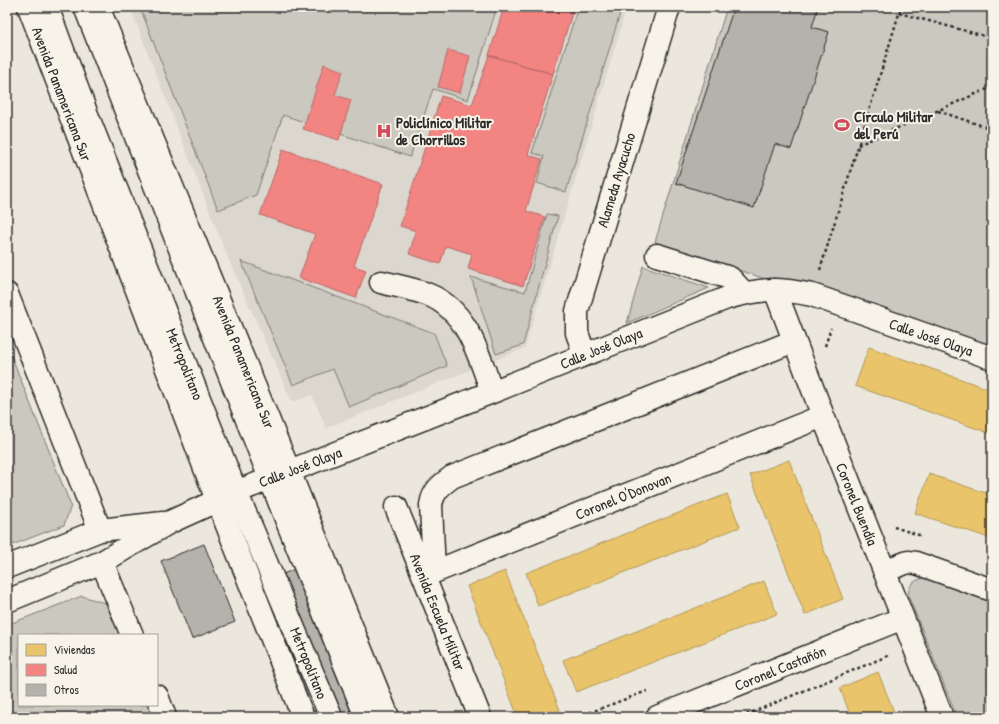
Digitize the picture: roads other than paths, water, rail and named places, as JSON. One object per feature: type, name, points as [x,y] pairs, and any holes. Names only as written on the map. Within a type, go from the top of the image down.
[{"type":"street","name":"Avenida Panamericana Sur","points":[[29,7],[226,496],[304,717]]},
{"type":"street","name":"Metropolitano","points":[[47,7],[226,496],[253,530],[331,717]]},
{"type":"street","points":[[86,7],[280,475],[366,717]]},
{"type":"street","name":"Avenida Panamericana Sur","points":[[98,7],[280,475],[388,717]]},
{"type":"street","name":"Alameda Ayacucho","points":[[585,355],[577,333],[576,311],[669,7]]},
{"type":"street","points":[[657,255],[730,278],[744,293]]},
{"type":"street","points":[[381,282],[429,295],[449,306],[462,321],[474,343],[492,392]]},
{"type":"street","name":"Calle José Olaya","points":[[170,522],[226,496],[727,298],[744,293],[760,290],[775,290],[793,291],[812,295],[992,358]]},
{"type":"street","name":"Coronel Buendía","points":[[775,290],[942,717]]},
{"type":"street","points":[[7,294],[100,530]]},
{"type":"street","points":[[429,574],[432,498],[437,488],[452,477],[794,341]]},
{"type":"street","name":"Coronel O'Donovan","points":[[429,574],[823,416]]},
{"type":"street","name":"Avenida Escuela Militar","points":[[396,507],[429,574],[480,717]]},
{"type":"street","points":[[7,567],[100,530],[170,522]]},
{"type":"street","points":[[7,601],[102,562],[170,522]]},
{"type":"street","points":[[102,562],[132,634]]},
{"type":"street","points":[[884,571],[908,562],[916,563],[992,590]]},
{"type":"street","name":"Coronel Castañón","points":[[657,717],[903,618]]},
{"type":"street","points":[[158,699],[165,717]]},
{"type":"place","name":"Círculo Militar del Perú","points":[[842,125]]},
{"type":"place","name":"Policlínico Militar de Chorrillos","points":[[384,131]]}]
